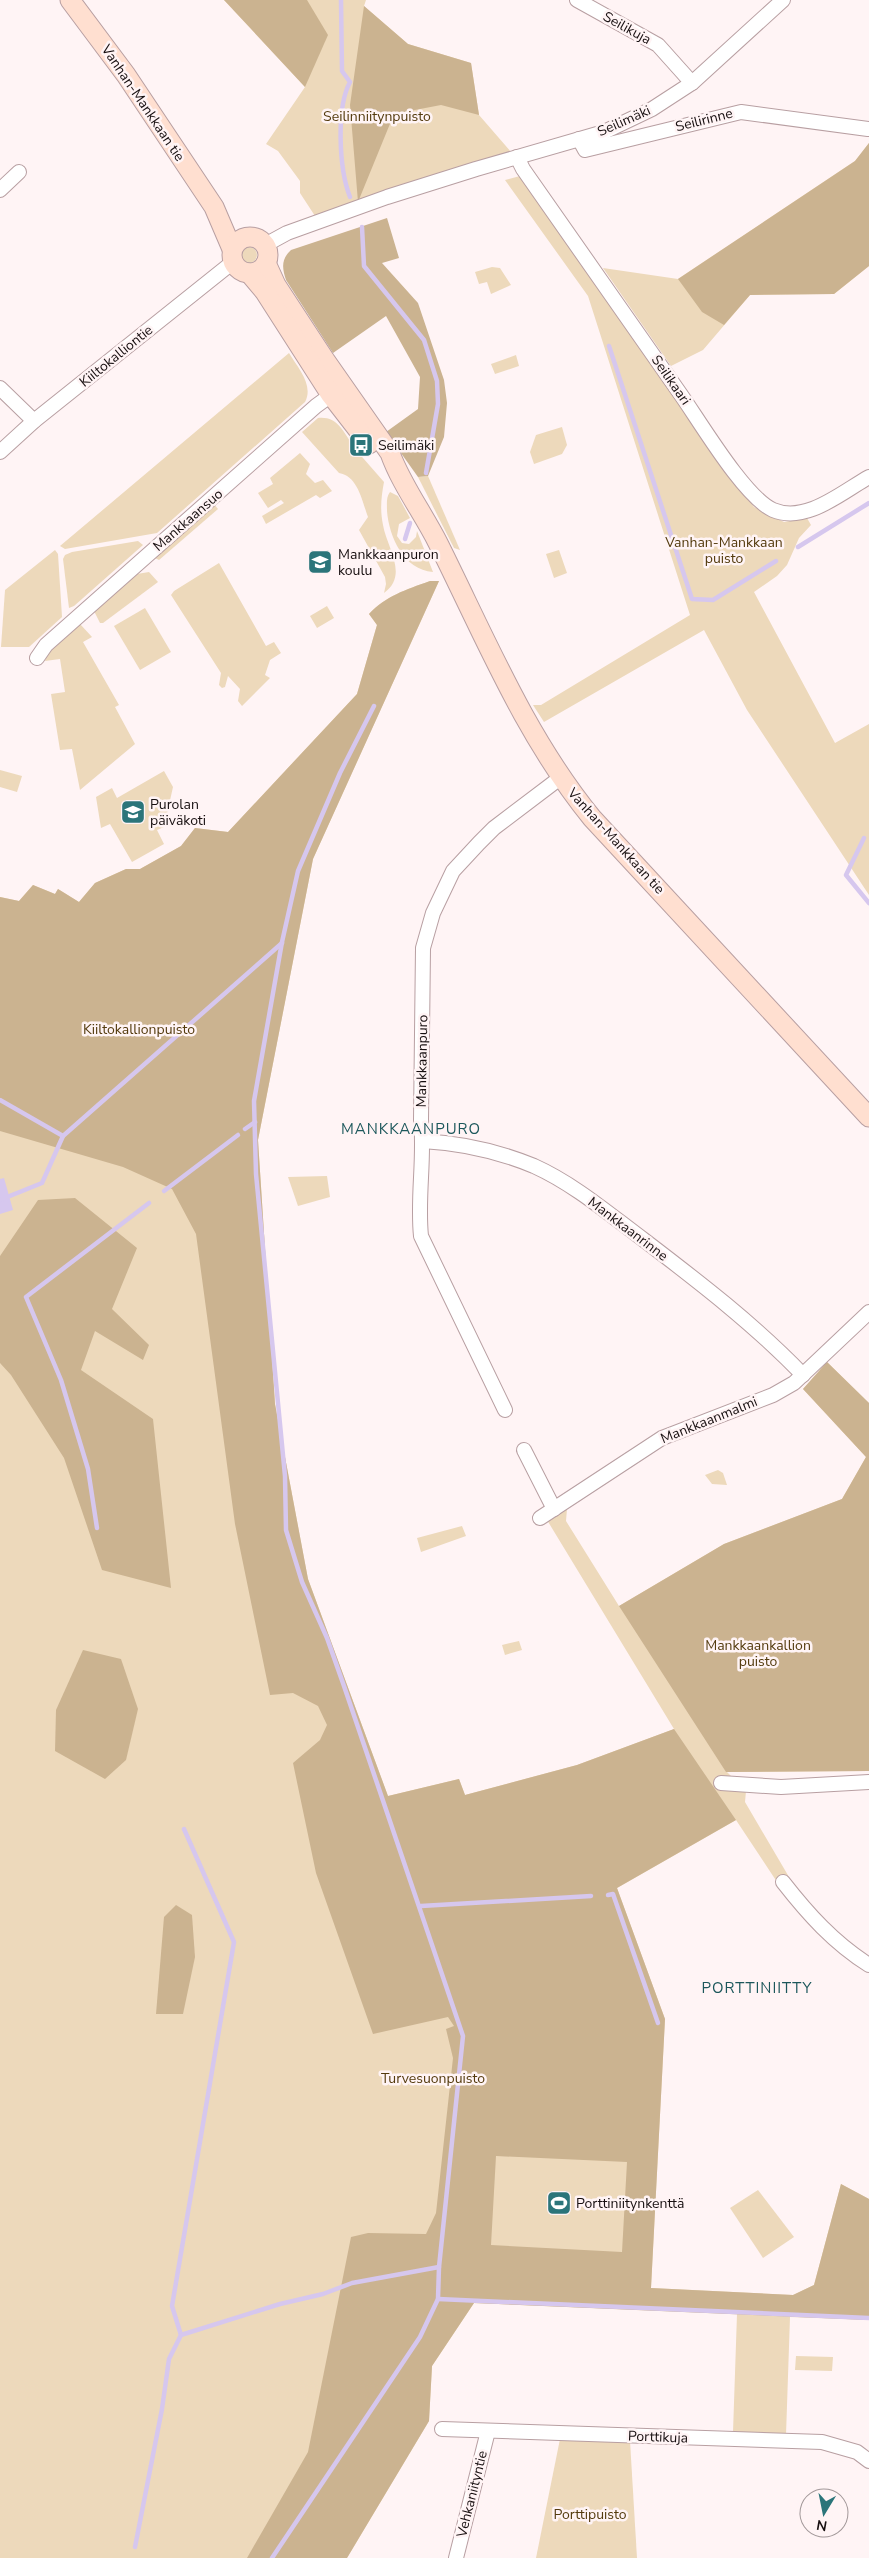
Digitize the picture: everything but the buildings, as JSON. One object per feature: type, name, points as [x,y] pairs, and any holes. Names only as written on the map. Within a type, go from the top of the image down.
[{"type":"main road","name":"Vanhan-Mankkaan tie","points":[[70,0],[126,75],[214,207],[233,256],[242,272],[250,274],[265,292],[337,391],[390,453],[396,469],[438,544],[495,663],[560,778],[592,818],[869,1116]]},
{"type":"main road","name":"Vanhan-Mankkaan tie","points":[[214,207],[261,249],[276,285],[337,391]]},
{"type":"main road","points":[[233,256],[237,242],[261,249],[259,271],[250,274]]},
{"type":"street","name":"Seilikuja","points":[[577,0],[658,45],[692,83]]},
{"type":"street","name":"Seilimäki","points":[[261,249],[306,225],[517,157],[604,132],[652,109],[692,83],[783,0]]},
{"type":"street","name":"Seilirinne","points":[[579,138],[585,150],[741,112],[868,130]]},
{"type":"street","name":"Seilikaari","points":[[517,157],[523,169],[740,480],[760,503],[781,512],[810,510],[869,477]]},
{"type":"street","points":[[0,190],[19,172]]},
{"type":"street","name":"Kiiltokalliontie","points":[[0,452],[233,256]]},
{"type":"street","points":[[0,388],[34,422]]},
{"type":"street","name":"Mankkaansuo","points":[[37,658],[46,645],[337,391]]},
{"type":"street","name":"Mankkaanpuro","points":[[505,1410],[422,1236],[420,1218],[423,1141],[421,1120],[423,948],[433,913],[453,872],[494,828],[560,778]]},
{"type":"street","name":"Mankkaanrinne","points":[[423,1141],[446,1142],[508,1157],[534,1166],[556,1178],[602,1208],[659,1251],[722,1302],[803,1375]]},
{"type":"street","name":"Mankkaanmalmi","points":[[540,1518],[662,1438],[773,1395],[794,1383],[869,1312]]},
{"type":"street","points":[[524,1450],[554,1509]]},
{"type":"street","points":[[721,1783],[782,1787],[869,1782]]},
{"type":"street","points":[[783,1882],[804,1909],[831,1937],[869,1965]]},
{"type":"street","name":"Porttikuja","points":[[442,2429],[822,2442],[857,2452],[869,2461]]},
{"type":"street","name":"Vehkaniityntie","points":[[456,2558],[488,2430]]},
{"type":"green space","name":"Seilinniitynpuisto","points":[[224,0],[366,0],[364,6],[408,44],[471,63],[479,115],[512,153],[315,216],[300,193],[300,181],[278,151],[266,144],[305,87]]},
{"type":"green space","points":[[224,0],[307,0],[328,35],[305,87]]},
{"type":"green space","points":[[364,6],[408,44],[471,63],[479,115],[441,105],[394,114],[358,202],[350,105]]},
{"type":"green space","points":[[869,143],[869,266],[834,294],[750,295],[703,350],[671,366],[603,268],[678,279],[855,161]]},
{"type":"green space","points":[[869,143],[869,266],[834,294],[750,295],[724,325],[702,312],[678,279],[855,161]]},
{"type":"green space","name":"Vanhan-Mankkaan puisto","points":[[520,176],[754,507],[784,522],[807,518],[811,525],[799,538],[787,565],[777,576],[754,592],[835,743],[869,724],[869,895],[747,710],[704,630],[544,722],[533,705],[541,705],[690,615],[588,296],[505,180]]},
{"type":"green space","points":[[387,218],[399,258],[382,263],[418,303],[444,380],[447,403],[444,437],[428,476],[418,477],[386,432],[418,409],[420,377],[386,316],[333,353],[286,280],[284,272],[284,260],[291,250]]},
{"type":"green space","points":[[246,247],[252,247],[257,252],[255,261],[246,263],[241,258],[241,252]]},
{"type":"green space","points":[[492,267],[500,268],[511,285],[491,294],[487,282],[479,284],[475,272]]},
{"type":"green space","points":[[289,353],[304,377],[308,389],[305,402],[157,533],[65,549],[60,546]]},
{"type":"green space","points":[[516,355],[519,366],[495,374],[491,364]]},
{"type":"green space","points":[[318,418],[330,419],[339,425],[352,444],[349,446],[353,452],[356,450],[384,482],[381,504],[382,520],[396,570],[391,586],[384,593],[385,577],[359,530],[368,517],[355,484],[351,479],[339,473],[302,432]]},
{"type":"green space","points":[[562,427],[567,445],[562,454],[534,464],[530,452],[536,435]]},
{"type":"green space","points":[[300,453],[310,464],[306,474],[315,483],[323,480],[332,491],[320,498],[316,495],[266,524],[262,516],[284,503],[281,500],[268,508],[258,493],[273,484],[270,478]]},
{"type":"green space","points":[[428,476],[460,550],[454,548],[418,477]]},
{"type":"green space","points":[[390,492],[398,496],[410,518],[399,524],[397,536],[402,543],[409,544],[416,537],[417,531],[433,572],[423,570],[406,559],[395,541],[388,521],[387,498]]},
{"type":"green space","points":[[214,504],[218,509],[159,560],[155,558]]},
{"type":"green space","points":[[138,541],[143,545],[74,606],[69,608],[63,559],[65,555],[72,552]]},
{"type":"green space","points":[[55,550],[58,554],[62,617],[29,647],[1,647],[5,590]]},
{"type":"green space","points":[[559,550],[567,573],[554,578],[546,554]]},
{"type":"green space","points":[[219,563],[266,646],[274,642],[281,653],[270,660],[265,675],[270,678],[242,706],[238,701],[240,689],[228,676],[225,687],[222,688],[219,685],[221,673],[171,595],[174,591]]},
{"type":"green space","points":[[149,572],[158,582],[103,623],[100,623],[94,611],[137,574]]},
{"type":"green space","points":[[430,581],[439,581],[313,859],[258,1140],[275,1404],[308,1579],[388,1796],[459,1779],[465,1795],[577,1765],[674,1729],[547,1520],[567,1509],[566,1521],[619,1606],[724,1544],[842,1499],[866,1457],[803,1389],[827,1362],[869,1403],[869,1771],[727,1772],[746,1791],[745,1802],[789,1877],[779,1885],[736,1820],[617,1888],[665,2019],[651,2288],[793,2295],[814,2285],[841,2184],[869,2199],[869,2320],[790,2317],[786,2435],[733,2432],[737,2314],[474,2303],[432,2366],[429,2421],[347,2558],[0,2558],[0,897],[19,901],[33,885],[55,894],[58,889],[79,902],[95,883],[126,869],[140,869],[181,846],[195,828],[228,832],[357,694],[377,625],[369,614],[389,598]]},
{"type":"green space","name":"Kiiltokallionpuisto","points":[[430,581],[439,581],[313,859],[258,1140],[275,1404],[308,1579],[388,1796],[459,1779],[465,1795],[577,1765],[674,1729],[736,1820],[617,1888],[665,2019],[651,2288],[793,2295],[814,2285],[841,2184],[869,2199],[869,2320],[474,2303],[432,2366],[429,2421],[347,2558],[247,2558],[308,2452],[351,2237],[368,2233],[426,2234],[436,2213],[453,2058],[446,2029],[454,2026],[448,2017],[373,2034],[316,1873],[293,1763],[320,1740],[327,1725],[318,1706],[293,1693],[270,1695],[235,1524],[196,1234],[172,1189],[123,1167],[0,1131],[0,897],[19,901],[33,885],[55,894],[58,889],[79,902],[95,883],[126,869],[140,869],[181,846],[195,828],[228,832],[357,694],[377,625],[369,614],[389,598]],"holes":[[[496,2156],[627,2162],[622,2252],[491,2245]]]},
{"type":"green space","points":[[327,606],[334,618],[317,628],[310,616]]},
{"type":"green space","points":[[145,608],[171,652],[140,670],[114,626]]},
{"type":"green space","points":[[80,624],[92,637],[83,642],[119,705],[115,707],[135,744],[80,790],[72,749],[60,750],[51,694],[65,692],[60,659],[45,661],[49,651]]},
{"type":"green space","points":[[0,770],[22,776],[17,792],[0,787]]},
{"type":"green space","name":"Purolan päiväkoti","points":[[164,771],[173,787],[164,827],[157,830],[164,844],[132,862],[110,824],[101,828],[96,797],[112,788],[117,798]]},
{"type":"green space","points":[[327,1176],[330,1197],[298,1206],[288,1177]]},
{"type":"green space","points":[[75,1198],[137,1248],[112,1309],[149,1345],[143,1360],[95,1331],[81,1370],[153,1419],[171,1588],[102,1570],[64,1458],[11,1375],[0,1363],[0,1256],[38,1200]]},
{"type":"green space","name":"Mankkaankallion puisto","points":[[827,1362],[869,1403],[869,1771],[726,1772],[619,1606],[724,1544],[842,1499],[866,1457],[803,1389]]},
{"type":"green space","points":[[718,1470],[723,1473],[727,1485],[712,1484],[705,1475]]},
{"type":"green space","points":[[462,1526],[466,1536],[421,1552],[417,1538]]},
{"type":"green space","points":[[519,1641],[522,1650],[505,1655],[502,1645]]},
{"type":"green space","points":[[83,1650],[121,1659],[138,1709],[126,1760],[105,1779],[55,1751],[56,1710]]},
{"type":"green space","points":[[176,1905],[192,1915],[195,1957],[183,2014],[156,2014],[164,1917]]},
{"type":"green space","points":[[758,2190],[794,2237],[763,2258],[730,2208]]},
{"type":"green space","points":[[796,2356],[833,2357],[832,2371],[795,2370]]},
{"type":"green space","name":"Porttipuisto","points":[[560,2439],[630,2441],[637,2558],[536,2558]]},
{"type":"shaded area","points":[[4,1178],[13,1210],[0,1214],[0,1179]]},
{"type":"waterway","name":"Mankkaanpuro","points":[[341,0],[342,71],[350,82],[341,122],[341,155],[350,197]]},
{"type":"waterway","points":[[362,227],[364,266],[424,340],[437,381],[438,404],[426,473]]},
{"type":"waterway","points":[[609,346],[692,599],[713,600],[776,561]]},
{"type":"waterway","points":[[798,547],[869,503]]},
{"type":"waterway","points":[[405,539],[410,523]]},
{"type":"waterway","points":[[272,2558],[420,2337],[438,2299],[439,2267],[463,2036],[344,1686],[327,1638],[302,1582],[286,1530],[285,1476],[256,1174],[254,1101],[282,942],[298,871],[340,773],[374,706]]},
{"type":"waterway","points":[[864,838],[846,875],[869,903]]},
{"type":"waterway","points":[[0,1200],[42,1183],[63,1136],[282,943]]},
{"type":"waterway","points":[[0,1100],[63,1136]]},
{"type":"waterway","points":[[245,1129],[255,1122]]},
{"type":"waterway","points":[[164,1191],[238,1135]]},
{"type":"waterway","points":[[97,1528],[88,1469],[61,1380],[26,1297],[149,1203]]},
{"type":"waterway","points":[[181,2335],[172,2306],[234,1942],[184,1829]]},
{"type":"waterway","points":[[608,1895],[613,1894],[658,2023]]},
{"type":"waterway","points":[[421,1906],[591,1896]]},
{"type":"waterway","points":[[135,2547],[162,2409],[169,2359],[181,2335],[280,2304],[323,2294],[352,2283],[439,2267]]},
{"type":"waterway","points":[[438,2299],[869,2318]]},
{"type":"place","name":"Seilimäki","points":[[361,445]]},
{"type":"place","name":"Mankkaanpuron koulu","points":[[320,562]]},
{"type":"place","name":"Purolan päiväkoti","points":[[133,812]]},
{"type":"place","name":"Porttiniitynkenttä","points":[[559,2203]]},
{"type":"district","name":"MANKKAANPURO","points":[[411,1129]]},
{"type":"district","name":"PORTTINIITTY","points":[[757,1988]]},
{"type":"park label","name":"Turvesuonpuisto","points":[[433,2078]]}]
